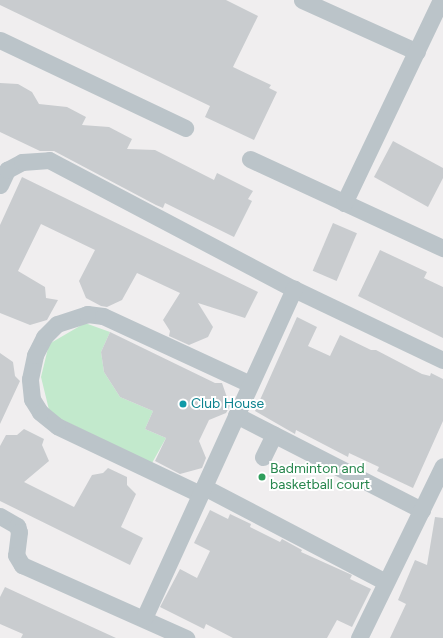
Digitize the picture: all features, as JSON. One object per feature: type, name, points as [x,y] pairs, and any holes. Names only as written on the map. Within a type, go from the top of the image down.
[{"type":"street","points":[[302,0],[417,52]]},
{"type":"street","points":[[344,203],[441,0]]},
{"type":"street","points":[[0,40],[184,128]]},
{"type":"street","points":[[250,159],[443,248]]},
{"type":"street","points":[[0,185],[7,170],[22,162],[49,160],[294,289],[443,360]]},
{"type":"street","points":[[144,618],[294,289]]},
{"type":"street","points":[[250,384],[103,316],[87,314],[56,324],[44,337],[36,355],[30,379],[32,399],[40,412],[51,421],[202,491],[386,582]]},
{"type":"street","points":[[236,415],[422,510]]},
{"type":"street","points":[[263,457],[274,434]]},
{"type":"street","points":[[359,638],[443,466]]},
{"type":"street","points":[[0,516],[17,526],[19,532],[16,555],[22,565],[186,638]]},
{"type":"green space","points":[[85,323],[110,332],[101,352],[104,372],[120,397],[153,411],[145,429],[166,438],[152,463],[50,414],[41,377],[49,344]]},
{"type":"building","points":[[0,0],[226,0],[258,16],[233,67],[271,85],[269,88],[277,92],[254,140],[205,117],[210,106],[0,5]]},
{"type":"building","points":[[0,83],[18,84],[32,92],[39,104],[67,107],[86,117],[82,125],[109,127],[132,139],[127,149],[155,150],[214,180],[217,173],[253,191],[248,199],[252,201],[234,237],[165,203],[163,208],[156,205],[54,151],[40,151],[0,132]]},
{"type":"building","points":[[393,141],[443,168],[443,178],[428,207],[374,177]]},
{"type":"building","points":[[22,177],[258,292],[245,318],[198,303],[213,327],[208,337],[189,345],[169,336],[170,331],[163,320],[180,293],[137,273],[122,300],[107,307],[101,306],[86,298],[79,281],[95,250],[41,224],[18,271],[45,287],[46,298],[58,300],[47,320],[30,325],[0,313],[0,225]]},
{"type":"building","points":[[333,223],[357,233],[337,281],[313,271]]},
{"type":"building","points":[[380,250],[427,272],[424,278],[443,287],[443,338],[358,296]]},
{"type":"building","points":[[297,317],[317,327],[308,346],[330,356],[340,335],[371,350],[376,350],[422,374],[430,376],[431,373],[443,379],[443,421],[413,488],[377,471],[379,467],[349,453],[348,457],[296,430],[295,434],[255,411]]},
{"type":"building","name":"Club House","points":[[110,332],[215,383],[222,383],[230,406],[226,413],[209,420],[199,441],[206,458],[202,468],[180,474],[155,461],[166,438],[145,429],[153,411],[120,397],[104,372],[101,352]]},
{"type":"building","points":[[0,353],[13,362],[15,376],[20,381],[0,424]]},
{"type":"building","points":[[24,429],[44,439],[42,445],[49,461],[24,482],[74,507],[92,475],[103,473],[108,468],[127,477],[127,485],[136,494],[121,527],[143,538],[130,565],[0,501],[0,446],[6,435],[17,435]]},
{"type":"building","points":[[210,510],[228,519],[230,514],[251,524],[250,527],[280,542],[282,539],[302,550],[301,552],[352,575],[350,579],[371,589],[352,627],[337,620],[327,638],[233,638],[206,624],[204,629],[160,607],[180,569],[197,578],[210,551],[194,543]]},
{"type":"building","points":[[435,517],[443,518],[443,638],[390,638],[406,604],[398,600],[415,560],[427,565]]},
{"type":"building","points":[[5,587],[116,638],[21,638],[23,634],[0,624],[0,597]]},
{"type":"place","name":"Club House","points":[[183,404]]},
{"type":"place","name":"Badminton and basketball court","points":[[262,477]]}]
